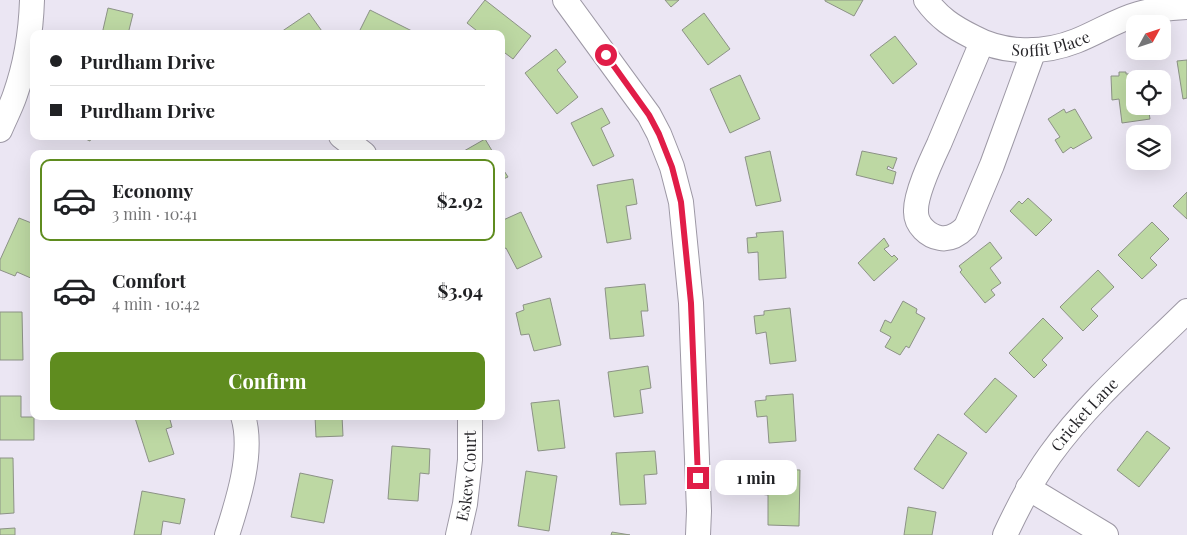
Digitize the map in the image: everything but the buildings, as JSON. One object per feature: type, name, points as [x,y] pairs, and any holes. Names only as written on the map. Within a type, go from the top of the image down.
[{"type":"street","points":[[30,30],[32,0]]},
{"type":"street","points":[[565,0],[649,115],[672,167],[681,202],[691,303],[700,511],[698,535]]},
{"type":"street","name":"Soffit Place","points":[[926,0],[935,12],[956,29],[982,42],[1005,49],[1034,50],[1076,42],[1137,14],[1160,8],[1187,7]]},
{"type":"street","points":[[0,130],[15,95],[26,59],[30,30]]},
{"type":"street","points":[[982,42],[929,167],[916,203],[916,215],[920,226],[928,234],[939,238],[948,238],[960,234],[966,226],[992,165],[1034,50]]},
{"type":"street","points":[[346,140],[359,150]]},
{"type":"street","name":"Cricket Lane","points":[[1005,535],[1028,488],[1050,454],[1084,413],[1187,311]]},
{"type":"street","points":[[227,535],[238,502],[245,467],[247,440],[244,420]]},
{"type":"street","name":"Eskew Court","points":[[458,535],[465,504],[470,460],[470,420]]},
{"type":"street","points":[[1028,488],[1106,535]]},
{"type":"route","points":[[606,55],[649,115],[659,134],[672,167],[681,202],[691,303],[698,478]]}]
